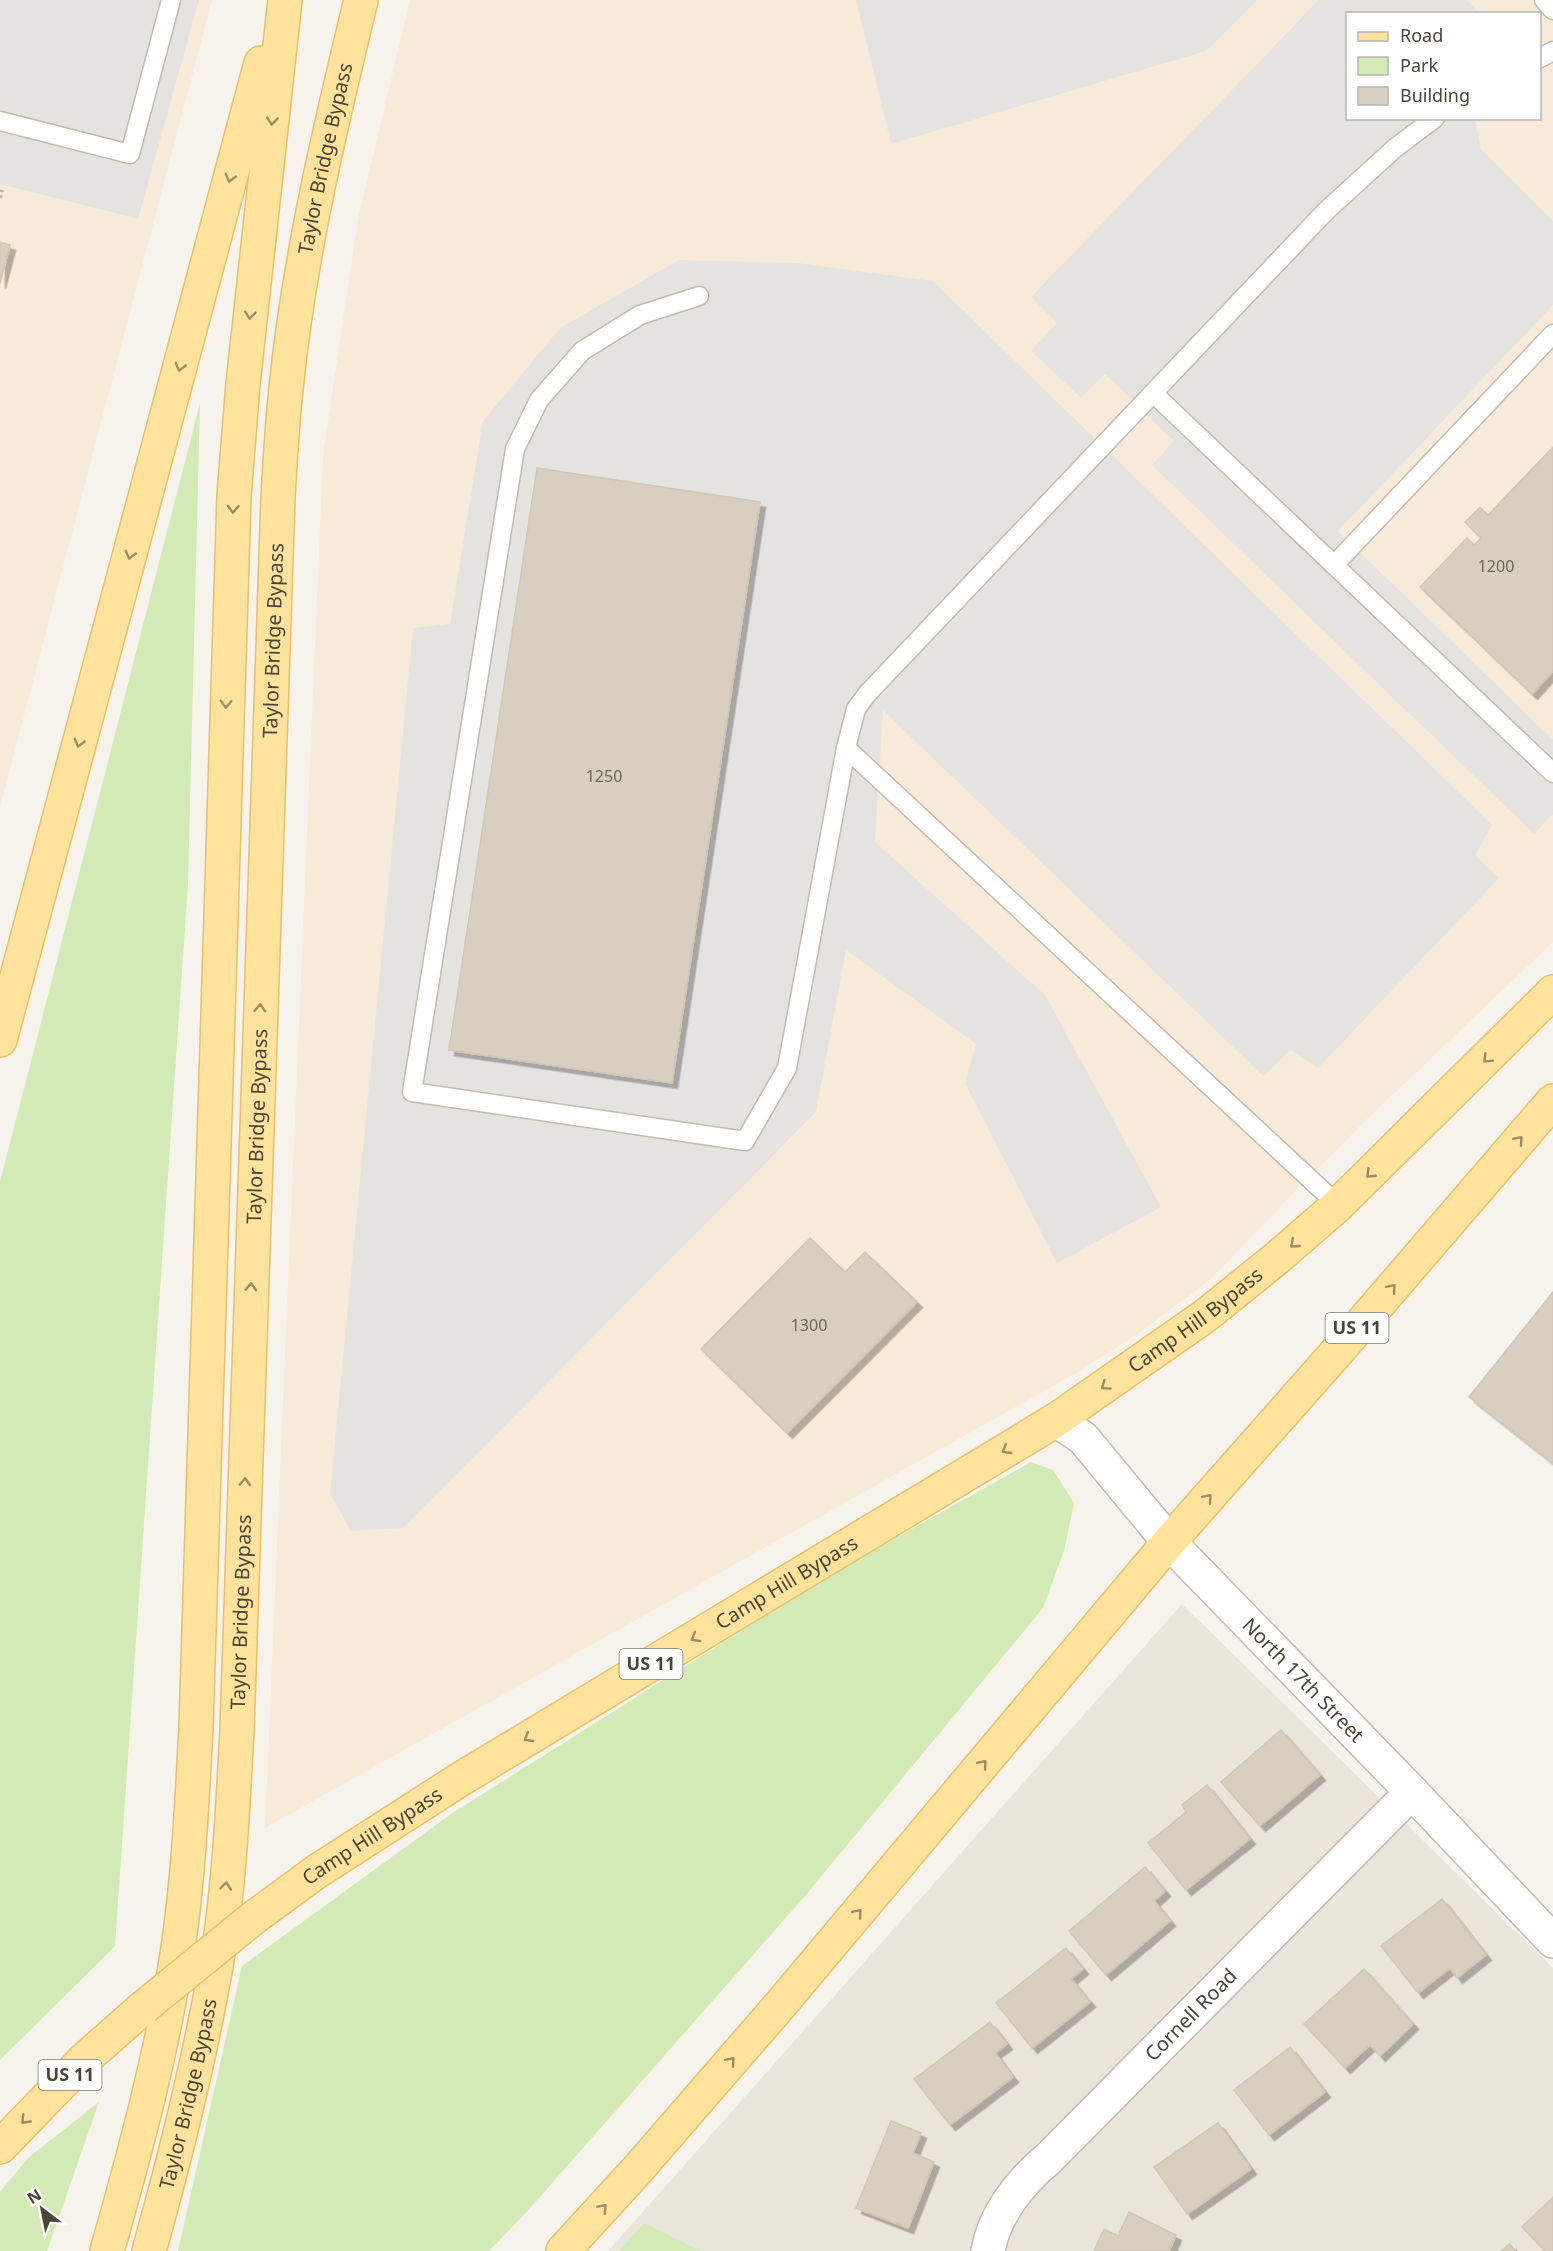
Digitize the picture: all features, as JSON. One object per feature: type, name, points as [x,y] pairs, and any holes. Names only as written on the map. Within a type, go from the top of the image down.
[{"type":"main road","points":[[0,1040],[278,0]]},
{"type":"main road","points":[[107,2251],[135,2153],[160,2044],[179,1941],[190,1838],[196,1716],[234,496],[244,372],[285,0]]},
{"type":"main road","name":"Taylor Bridge Bypass","points":[[149,2251],[174,2163],[199,2052],[219,1947],[231,1841],[237,1730],[278,498],[286,388],[301,284],[321,178],[362,0]]},
{"type":"main road","name":"Camp Hill Bypass","points":[[0,2147],[86,2058],[144,2007],[252,1919],[316,1872],[459,1780],[1056,1420],[1205,1316],[1338,1205],[1553,992]]},
{"type":"main road","name":"US 11","points":[[563,2251],[638,2169],[781,2004],[1169,1542],[1343,1345],[1553,1101]]},
{"type":"street","name":"North 17th Street","points":[[1056,1420],[1083,1438],[1169,1542],[1412,1791],[1553,1941]]},
{"type":"street","name":"Cornell Road","points":[[988,2251],[1006,2205],[1032,2172],[1048,2159],[1412,1791]]},
{"type":"lane","points":[[0,120],[130,154],[171,0]]},
{"type":"lane","points":[[1544,0],[1553,10]]},
{"type":"lane","points":[[699,296],[640,315],[582,351],[539,400],[514,449],[412,1092],[745,1141],[787,1068],[846,748],[856,709],[867,694],[1326,211],[1395,148],[1433,120]]},
{"type":"lane","points":[[1334,565],[1553,334]]},
{"type":"lane","points":[[1153,393],[1553,773]]},
{"type":"lane","points":[[846,748],[1338,1205]]},
{"type":"path","points":[[0,198],[2,190]]},
{"type":"shaded area","points":[[0,0],[212,0],[0,807]]},
{"type":"shaded area","points":[[0,0],[199,0],[138,219],[0,184]]},
{"type":"shaded area","points":[[410,0],[1553,0],[1553,942],[1363,1123],[1207,1282],[1138,1334],[1076,1373],[265,1828],[323,455],[358,219]]},
{"type":"shaded area","points":[[856,0],[1257,0],[1206,51],[891,144]]},
{"type":"shaded area","points":[[1319,0],[1466,0],[1479,12],[1346,12],[1346,120],[1475,120],[1481,149],[1553,221],[1553,305],[1338,531],[1553,740],[1553,814],[1534,834],[1152,465],[1174,441],[1105,374],[1081,398],[1031,351],[1057,323],[1031,297]]},
{"type":"shaded area","points":[[679,260],[797,263],[933,281],[1492,825],[1475,855],[1499,878],[1318,1068],[1291,1050],[1263,1076],[883,710],[875,842],[1045,995],[1161,1207],[1057,1263],[965,1083],[976,1044],[846,950],[816,1112],[403,1528],[351,1531],[330,1493],[413,628],[450,624],[483,421],[560,328]]},
{"type":"shaded area","points":[[1182,1604],[1553,1968],[1553,2251],[608,2251]]},
{"type":"green space","points":[[200,403],[188,883],[115,1946],[0,2060],[0,1182]]},
{"type":"green space","points":[[1031,1462],[1053,1470],[1074,1503],[1064,1551],[1043,1608],[805,1896],[524,2215],[489,2251],[178,2251],[242,1966],[451,1814],[828,1576]]},
{"type":"green space","points":[[99,2102],[47,2251],[0,2251],[0,2192],[28,2158]]},
{"type":"green space","points":[[644,2223],[701,2251],[619,2251]]},
{"type":"building","points":[[0,242],[10,245],[0,283]]},
{"type":"building","points":[[1553,447],[1553,671],[1532,694],[1420,587],[1467,538],[1474,545],[1481,538],[1465,522],[1480,507],[1488,515]]},
{"type":"building","points":[[537,468],[760,502],[672,1083],[449,1050]]},
{"type":"building","points":[[810,1238],[845,1272],[865,1252],[917,1302],[787,1433],[701,1349]]},
{"type":"building","points":[[1553,1292],[1553,1463],[1469,1397]]},
{"type":"building","points":[[1281,1730],[1320,1775],[1260,1826],[1221,1782]]},
{"type":"building","points":[[1207,1785],[1250,1839],[1186,1890],[1148,1843],[1186,1812],[1182,1805]]},
{"type":"building","points":[[1145,1867],[1165,1891],[1154,1901],[1170,1921],[1106,1975],[1069,1931]]},
{"type":"building","points":[[1442,1899],[1486,1955],[1457,1978],[1450,1968],[1418,1993],[1381,1946]]},
{"type":"building","points":[[1066,1948],[1083,1969],[1071,1979],[1090,2002],[1032,2048],[996,2003]]},
{"type":"building","points":[[1364,1969],[1413,2024],[1380,2056],[1370,2045],[1345,2068],[1304,2024]]},
{"type":"building","points":[[990,2022],[1007,2044],[995,2053],[1013,2077],[950,2125],[914,2079]]},
{"type":"building","points":[[1290,2047],[1325,2092],[1269,2135],[1234,2090]]},
{"type":"building","points":[[891,2121],[921,2133],[913,2153],[934,2162],[908,2228],[856,2208]]},
{"type":"building","points":[[1218,2123],[1251,2169],[1187,2214],[1154,2167]]},
{"type":"building","points":[[1553,2197],[1553,2251],[1545,2251],[1522,2227]]},
{"type":"building","points":[[1129,2212],[1176,2235],[1169,2251],[1094,2251],[1104,2229],[1118,2236]]},
{"type":"building","points":[[1510,2244],[1515,2251],[1501,2251]]}]
